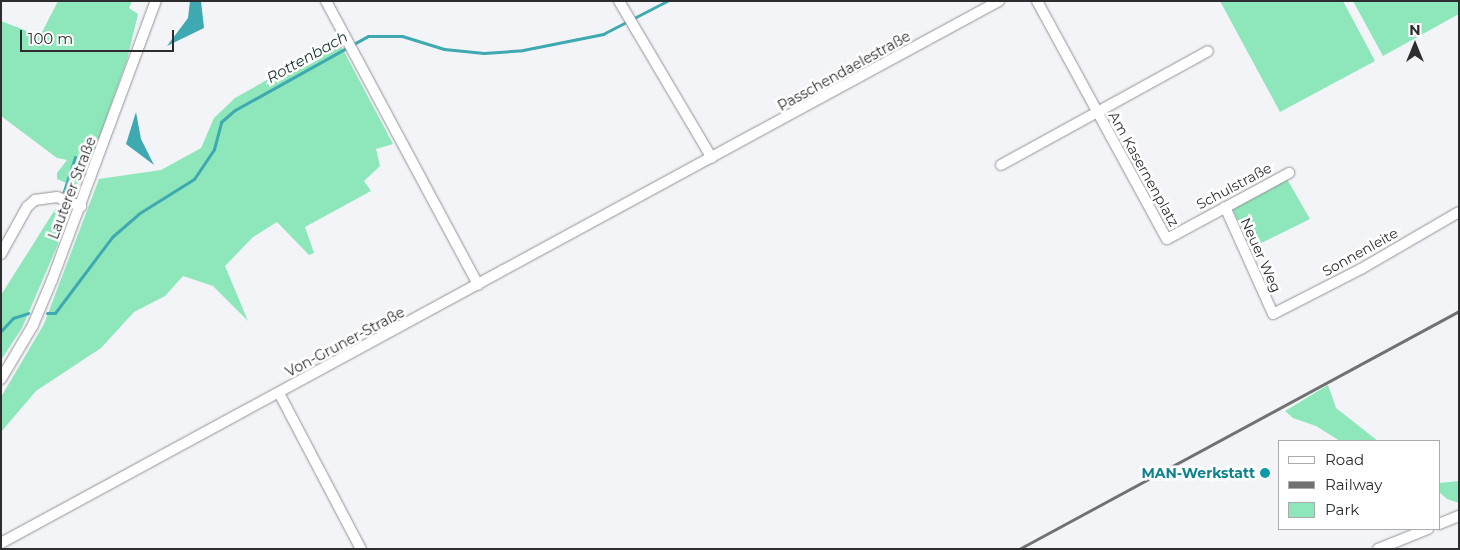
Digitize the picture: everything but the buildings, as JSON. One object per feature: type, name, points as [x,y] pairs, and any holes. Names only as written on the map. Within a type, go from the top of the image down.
[{"type":"street","name":"Lauterer Straße","points":[[1,379],[33,325],[81,206],[156,1]]},
{"type":"street","points":[[326,1],[478,285]]},
{"type":"street","name":"Passchendaelestraße","points":[[701,164],[999,1]]},
{"type":"street","name":"Am Kasernenplatz","points":[[1037,1],[1167,239]]},
{"type":"street","points":[[621,4],[712,158]]},
{"type":"street","name":"Am Kasernenplatz","points":[[1001,165],[1208,51]]},
{"type":"street","name":"Von-Gruner-Straße","points":[[1,543],[701,164]]},
{"type":"street","name":"Schulstraße","points":[[1167,239],[1289,173]]},
{"type":"street","points":[[1,254],[27,207],[35,200],[56,197],[81,206]]},
{"type":"street","name":"Neuer Weg","points":[[1224,207],[1273,314]]},
{"type":"street","name":"Sonnenleite","points":[[1273,314],[1361,269],[1459,212]]},
{"type":"street","points":[[279,393],[361,549]]},
{"type":"street","points":[[1440,524],[1459,516]]},
{"type":"street","points":[[1378,549],[1426,530]]},
{"type":"green space","points":[[58,1],[132,1],[129,8],[138,14],[127,60],[96,147],[80,182],[73,186],[57,179],[57,173],[67,160],[57,158],[1,116],[1,21],[40,36]]},
{"type":"green space","points":[[1220,1],[1343,1],[1375,61],[1280,112]]},
{"type":"green space","points":[[1353,1],[1459,1],[1459,14],[1383,56]]},
{"type":"green space","points":[[338,40],[393,144],[376,149],[380,166],[364,181],[371,191],[305,227],[314,253],[309,255],[277,222],[253,237],[225,266],[248,321],[213,286],[183,276],[165,296],[134,312],[101,348],[36,391],[1,432],[1,397],[44,324],[99,179],[161,170],[201,148],[214,118],[235,98]]},
{"type":"green space","points":[[1287,179],[1310,219],[1251,248],[1232,208]]},
{"type":"green space","points":[[56,208],[65,217],[58,244],[22,328],[1,360],[1,295]]},
{"type":"green space","points":[[1328,385],[1336,408],[1377,440],[1338,440],[1316,426],[1293,418],[1285,411]]},
{"type":"green space","points":[[1459,481],[1459,503],[1447,499],[1440,493],[1440,483]]},
{"type":"water","points":[[190,1],[201,1],[204,28],[167,46],[188,18]]},
{"type":"water","points":[[136,112],[141,139],[154,165],[126,144]]},
{"type":"waterway","name":"Rottenbach","points":[[47,313],[55,313],[112,237],[138,214],[194,179],[214,149],[221,122],[235,110],[368,36],[402,36],[444,49],[484,53],[523,50],[603,34],[667,1]]},
{"type":"waterway","name":"Rottenbach","points":[[63,194],[75,157]]},
{"type":"waterway","name":"Rottenbach","points":[[1,331],[13,318],[28,313]]},
{"type":"railway","points":[[1019,549],[1459,311]]},
{"type":"place","name":"MAN-Werkstatt","points":[[1265,473]]}]
